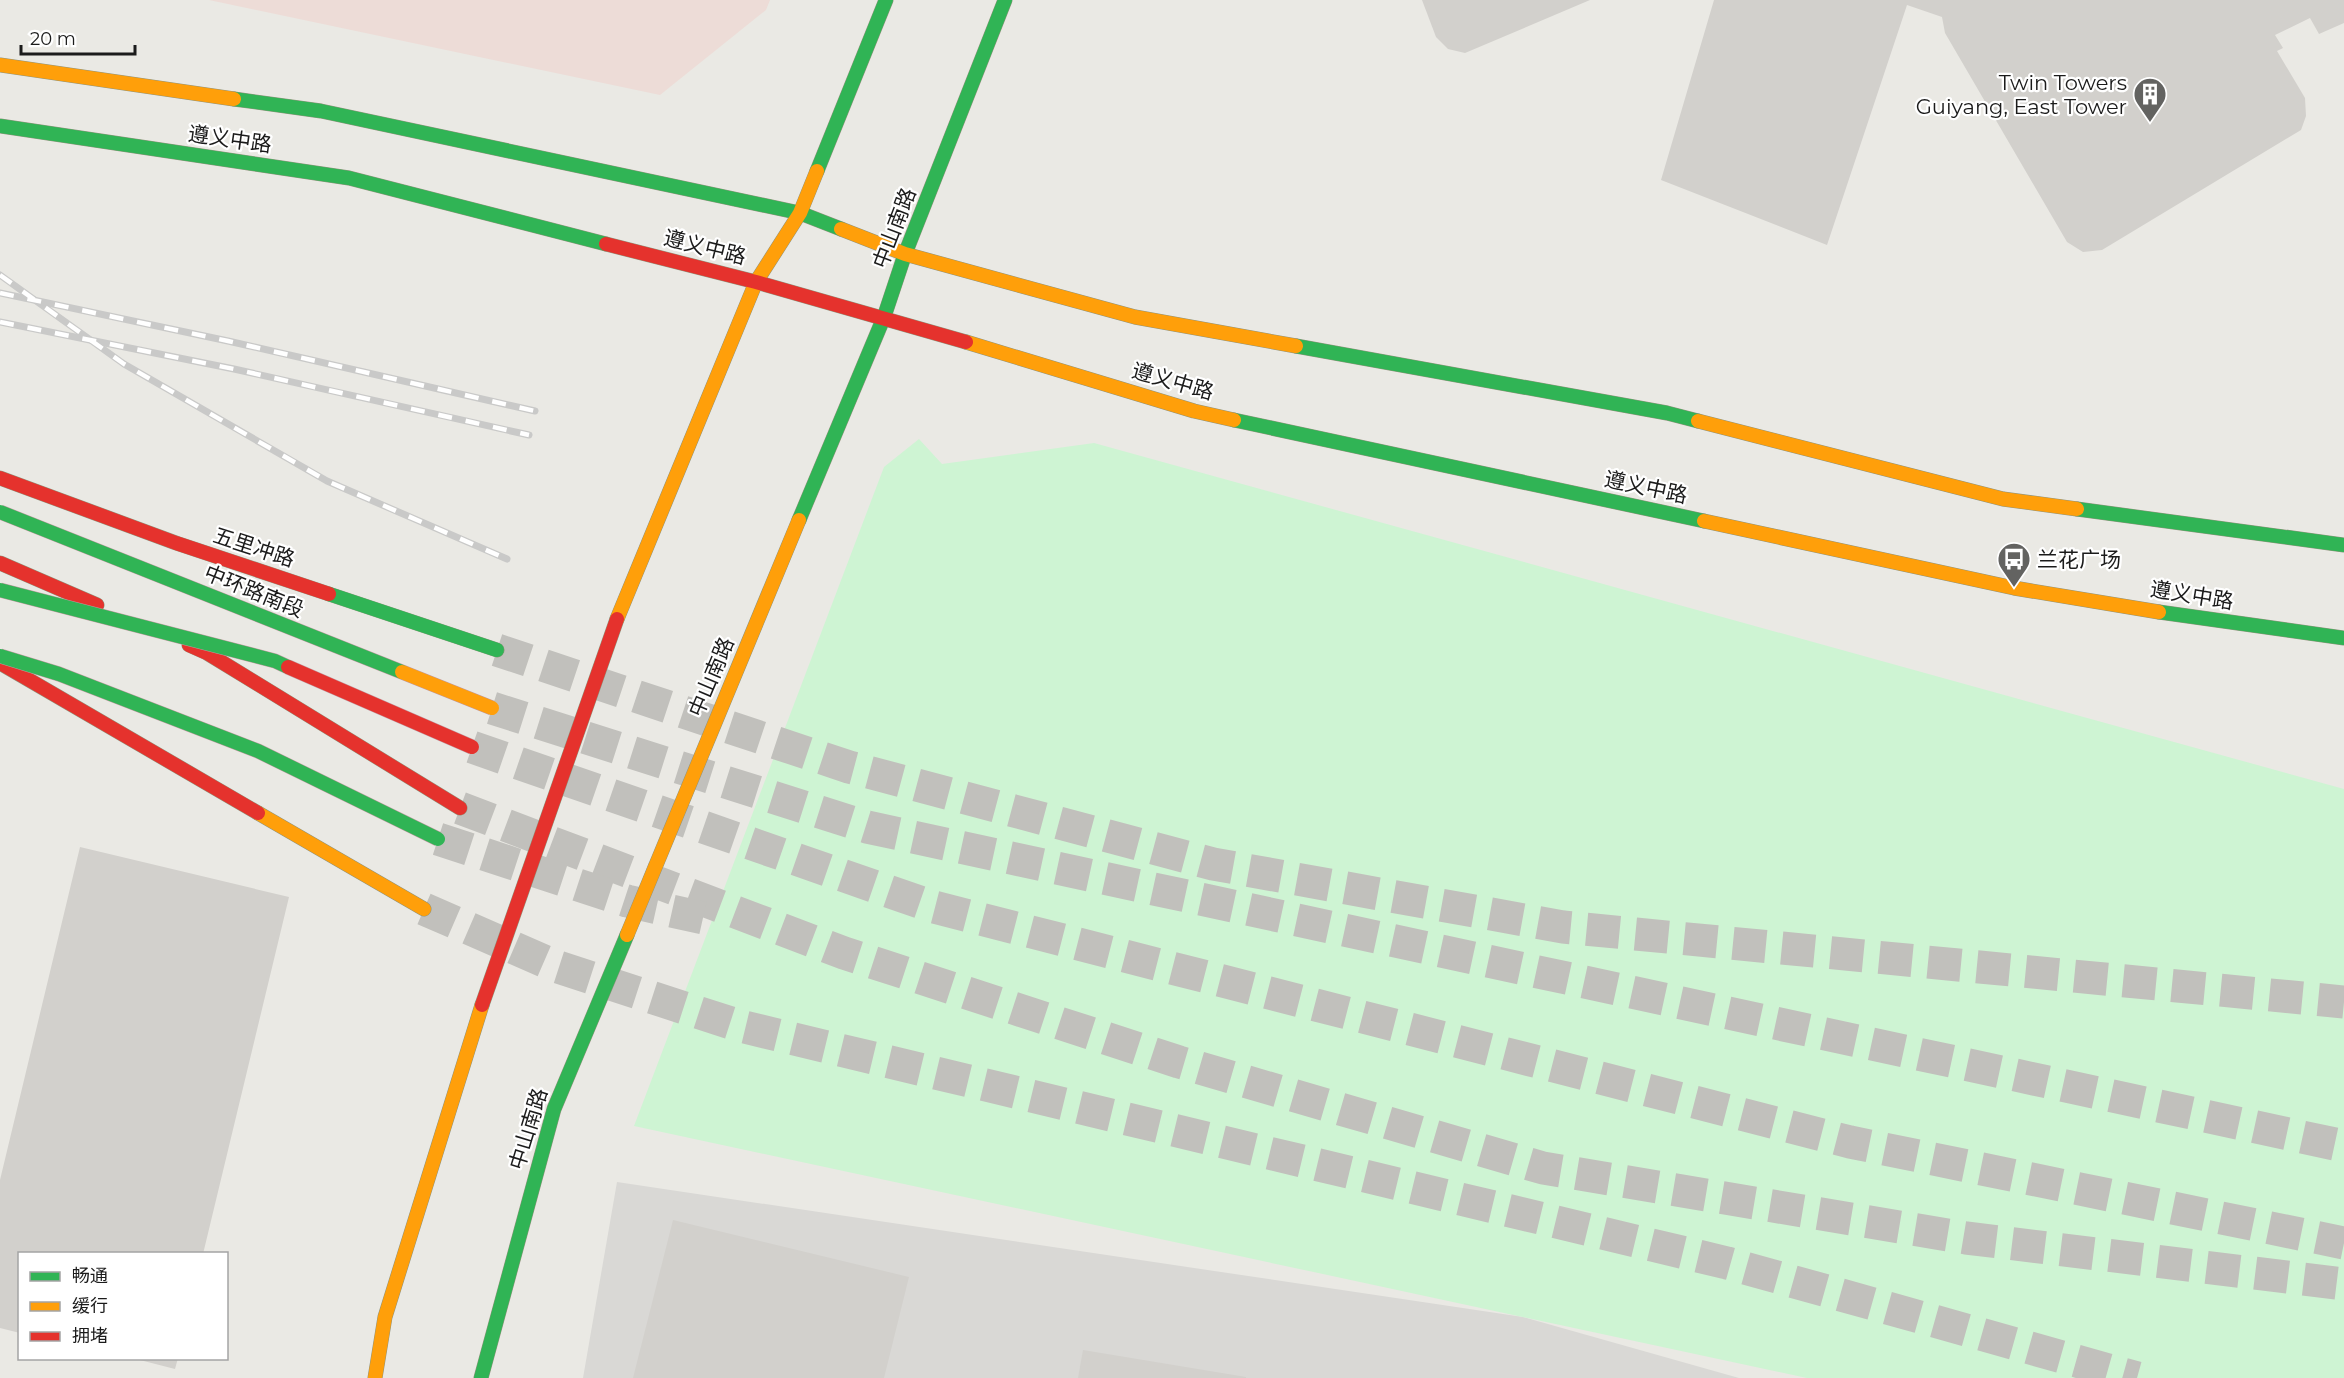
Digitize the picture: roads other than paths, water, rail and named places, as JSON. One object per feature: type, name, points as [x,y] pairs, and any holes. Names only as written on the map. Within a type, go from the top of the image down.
[{"type":"main road","points":[[375,1378],[385,1317],[482,1006],[615,623],[756,282],[800,213],[886,0]]},
{"type":"main road","name":"中山南路","points":[[481,1378],[554,1109],[884,317],[905,254],[1005,0]]},
{"type":"main road","name":"遵义中路","points":[[0,65],[321,111],[800,213],[905,254],[1135,317],[1667,413],[2003,499],[2344,545]]},
{"type":"main road","name":"遵义中路","points":[[0,126],[349,178],[884,317],[1194,411],[2014,588],[2211,620],[2344,638]]},
{"type":"main road","name":"五里冲路","points":[[0,478],[176,543],[497,650]]},
{"type":"main road","points":[[31,509],[155,574]]},
{"type":"main road","name":"中环路南段","points":[[0,512],[492,708]]},
{"type":"main road","points":[[0,563],[207,653],[460,808]]},
{"type":"main road","points":[[0,590],[275,661],[472,747]]},
{"type":"main road","points":[[0,656],[59,674],[258,751],[438,839]]},
{"type":"main road","points":[[0,663],[424,909]]},
{"type":"tunnel","points":[[497,650],[849,767],[1213,864],[1563,927],[2344,1002]]},
{"type":"tunnel","points":[[492,708],[867,827],[2344,1146]]},
{"type":"tunnel","points":[[472,747],[934,907],[1850,1142],[2344,1243]]},
{"type":"tunnel","points":[[460,808],[844,953],[1179,1062],[1543,1168],[1966,1238],[2344,1284]]},
{"type":"tunnel","points":[[438,839],[627,901],[703,918]]},
{"type":"tunnel","points":[[424,909],[558,967],[740,1026],[1727,1263],[2137,1378]]},
{"type":"railway","points":[[0,275],[124,364],[327,481],[507,559]]},
{"type":"railway","points":[[0,293],[228,341],[535,411]]},
{"type":"railway","points":[[0,322],[234,369],[529,435]]},
{"type":"place","name":"Twin Towers Guiyang, East Tower","points":[[2150,123]]},
{"type":"place","name":"兰花广场","points":[[2014,588]]}]
